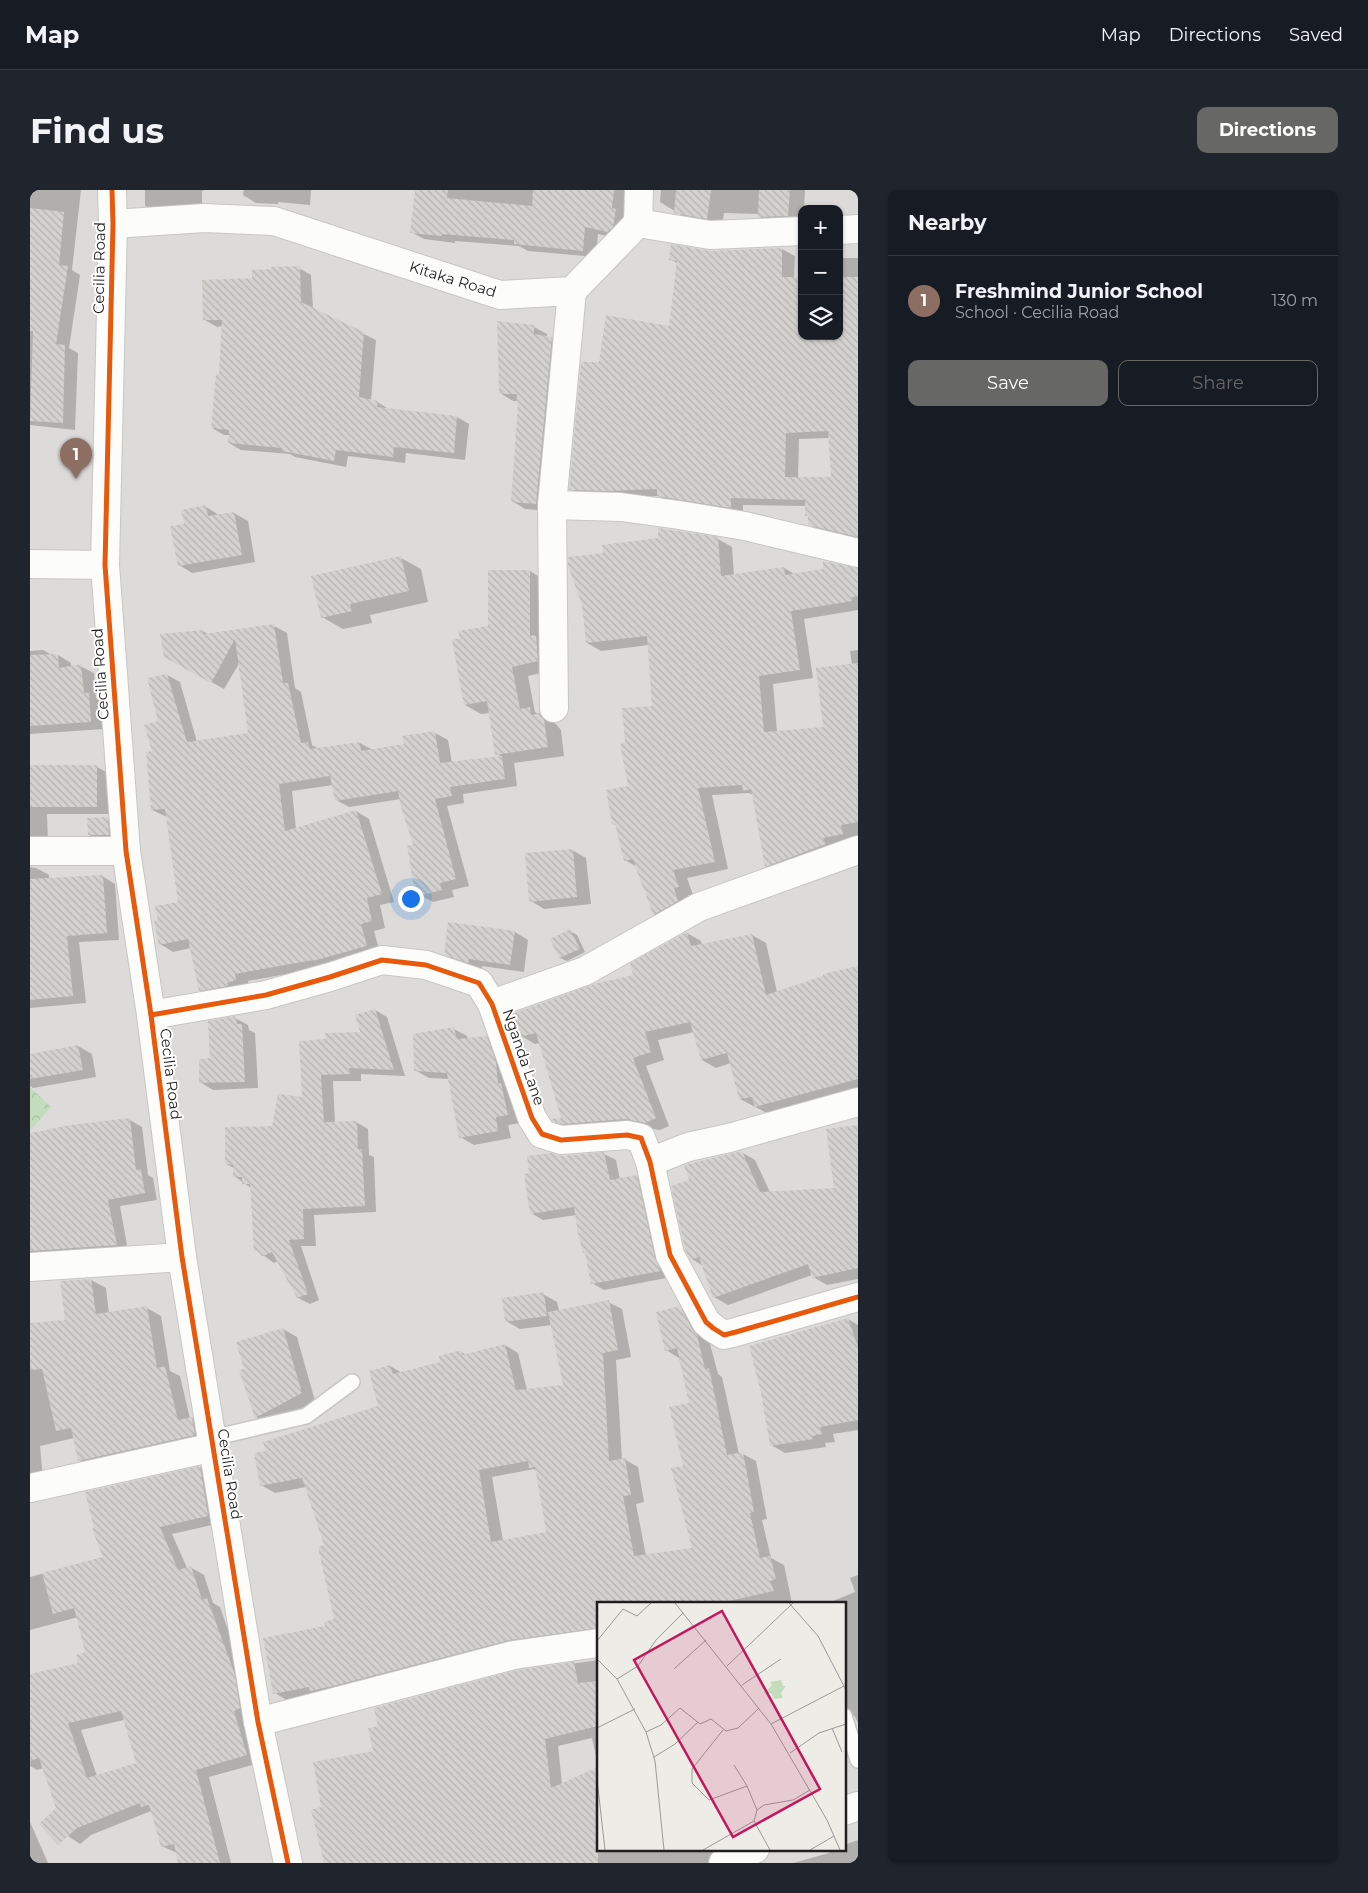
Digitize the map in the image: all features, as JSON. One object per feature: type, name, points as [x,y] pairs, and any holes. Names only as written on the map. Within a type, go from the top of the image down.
[{"type":"street","name":"Cecilia Road","points":[[112,190],[113,224],[105,564],[126,851],[151,1016],[182,1257],[258,1722],[288,1863]]},
{"type":"street","points":[[554,708],[552,505],[572,291],[638,223],[639,190]]},
{"type":"street","name":"Kitaka Road","points":[[113,224],[204,218],[274,221],[500,295],[572,291]]},
{"type":"street","points":[[638,223],[710,235],[798,231]]},
{"type":"street","points":[[843,230],[858,229]]},
{"type":"street","points":[[552,505],[621,507],[678,515],[745,526],[858,553]]},
{"type":"street","points":[[30,564],[105,564]]},
{"type":"street","points":[[492,1004],[585,971],[700,907],[858,850]]},
{"type":"street","points":[[30,851],[126,851]]},
{"type":"street","name":"Nganda Lane","points":[[151,1016],[266,995],[382,960],[426,965],[479,983],[492,1004],[532,1118],[542,1134],[560,1140],[627,1135],[641,1138],[650,1162],[670,1255],[706,1322],[724,1335],[858,1296]]},
{"type":"street","points":[[650,1162],[688,1146],[729,1138],[858,1102]]},
{"type":"street","points":[[30,1267],[182,1257]]},
{"type":"street","points":[[30,1488],[213,1443]]},
{"type":"street","points":[[258,1722],[514,1656],[597,1643]]},
{"type":"street","points":[[846,1810],[858,1806]]},
{"type":"street","points":[[723,1863],[753,1850]]},
{"type":"lane","points":[[213,1443],[306,1416],[352,1382]]},
{"type":"lane","points":[[846,1722],[858,1760]]},
{"type":"shaded area","points":[[30,190],[858,190],[858,1863],[30,1863]]},
{"type":"green space","points":[[30,1087],[51,1107],[31,1130],[30,1130]]},
{"type":"building","points":[[415,190],[448,190],[447,198],[532,206],[533,190],[614,190],[612,208],[616,209],[613,227],[607,232],[585,227],[583,251],[514,244],[514,240],[410,233]]},
{"type":"building","points":[[676,190],[711,190],[707,219],[674,213]]},
{"type":"building","points":[[759,190],[790,190],[788,216],[758,217]]},
{"type":"building","points":[[30,208],[64,212],[59,265],[68,266],[56,344],[65,345],[63,423],[30,421],[33,331],[30,331]]},
{"type":"building","points":[[671,244],[710,251],[782,248],[782,277],[798,277],[798,340],[843,340],[843,277],[858,277],[858,537],[808,525],[808,516],[805,516],[805,500],[731,498],[731,508],[657,496],[657,489],[569,490],[581,362],[599,362],[606,315],[669,326],[677,261],[669,260]],"holes":[[[828,431],[831,477],[785,477],[786,433]]]},
{"type":"building","points":[[300,266],[301,302],[364,332],[359,397],[378,401],[377,407],[457,416],[454,453],[394,447],[393,457],[336,450],[334,461],[282,451],[282,448],[228,443],[229,430],[211,428],[216,374],[219,374],[222,320],[203,320],[202,280],[252,278],[252,270]]},
{"type":"building","points":[[497,321],[534,325],[534,334],[552,337],[536,504],[511,502],[518,404],[516,403],[517,394],[499,394]]},
{"type":"building","points":[[206,505],[208,516],[234,512],[242,555],[178,566],[170,526],[184,524],[181,510]]},
{"type":"building","points":[[658,528],[718,537],[721,576],[784,567],[785,575],[823,569],[823,561],[858,568],[858,596],[852,597],[852,601],[791,611],[800,670],[759,676],[764,732],[823,727],[816,668],[858,663],[858,822],[841,825],[843,834],[823,838],[826,844],[765,867],[751,789],[743,791],[742,785],[698,788],[715,862],[673,870],[679,887],[674,888],[678,901],[653,915],[645,892],[648,890],[644,891],[633,859],[624,861],[615,824],[612,824],[606,790],[628,786],[620,744],[625,743],[622,708],[652,706],[647,636],[586,643],[582,605],[568,566],[568,557],[603,553],[602,545],[658,538]]},
{"type":"building","points":[[401,556],[409,591],[350,604],[352,611],[321,618],[311,576]]},
{"type":"building","points":[[488,570],[530,570],[530,636],[536,635],[538,661],[512,667],[520,709],[530,707],[531,715],[540,713],[544,720],[548,747],[495,755],[487,701],[464,705],[452,640],[460,638],[458,631],[488,626]]},
{"type":"building","points":[[274,624],[283,683],[288,683],[301,743],[308,742],[310,749],[360,742],[361,751],[404,744],[402,736],[435,731],[440,763],[502,756],[505,779],[450,787],[452,796],[435,799],[456,879],[440,883],[442,890],[419,896],[417,886],[414,887],[407,846],[413,844],[398,791],[335,801],[330,776],[279,784],[285,831],[356,810],[382,894],[367,898],[372,921],[361,924],[367,946],[313,961],[235,974],[236,980],[227,983],[228,986],[199,991],[188,939],[159,945],[154,921],[158,920],[155,906],[178,902],[165,809],[151,810],[146,752],[152,751],[144,725],[158,721],[147,678],[167,674],[187,742],[248,733],[235,639],[211,683],[164,657],[160,634],[203,630],[204,634]]},
{"type":"building","points":[[58,654],[59,668],[81,664],[84,693],[89,693],[91,722],[30,726],[30,655]]},
{"type":"building","points":[[30,765],[97,765],[97,807],[30,807]]},
{"type":"building","points":[[108,817],[109,835],[88,835],[87,818]]},
{"type":"building","points":[[573,849],[577,897],[529,902],[525,853]]},
{"type":"building","points":[[103,875],[107,933],[67,936],[73,996],[30,1000],[30,879]]},
{"type":"building","points":[[448,922],[515,931],[510,965],[469,959],[468,963],[444,955]]},
{"type":"building","points":[[570,929],[580,949],[559,958],[550,939]]},
{"type":"building","points":[[687,932],[691,946],[752,934],[766,995],[823,976],[823,974],[858,966],[858,1079],[755,1107],[752,1097],[739,1099],[727,1053],[701,1060],[690,1022],[645,1032],[651,1052],[633,1058],[656,1118],[645,1123],[626,1119],[563,1124],[552,1121],[551,1119],[561,1118],[536,1033],[520,1037],[512,1014],[594,984],[633,975],[630,963]]},
{"type":"building","points":[[375,1009],[394,1070],[349,1068],[350,1074],[321,1075],[324,1122],[357,1121],[358,1149],[362,1149],[365,1206],[303,1209],[304,1239],[289,1240],[308,1294],[297,1298],[272,1252],[261,1257],[259,1251],[254,1251],[250,1184],[242,1184],[242,1177],[233,1177],[233,1165],[225,1164],[225,1127],[272,1126],[278,1094],[302,1097],[299,1041],[326,1039],[325,1033],[360,1032],[355,1015]]},
{"type":"building","points":[[235,1016],[237,1024],[242,1024],[245,1082],[199,1083],[199,1059],[210,1058],[208,1021]]},
{"type":"building","points":[[454,1027],[457,1039],[487,1036],[496,1062],[498,1084],[501,1083],[508,1115],[496,1117],[498,1131],[459,1138],[447,1073],[414,1071],[413,1034]]},
{"type":"building","points":[[78,1045],[83,1070],[30,1079],[30,1054]]},
{"type":"building","points":[[130,1118],[136,1170],[141,1169],[145,1193],[108,1200],[117,1245],[30,1251],[30,1133],[71,1125]]},
{"type":"building","points":[[858,1125],[858,1268],[812,1278],[808,1264],[713,1298],[699,1257],[691,1260],[685,1250],[671,1186],[689,1180],[684,1165],[742,1151],[760,1192],[834,1188],[826,1129]]},
{"type":"building","points":[[604,1152],[610,1180],[637,1175],[655,1258],[661,1271],[591,1284],[585,1253],[583,1253],[578,1234],[574,1207],[530,1214],[524,1174],[529,1173],[527,1156],[550,1153],[562,1156]]},
{"type":"building","points":[[91,1279],[96,1314],[147,1306],[157,1368],[165,1366],[178,1420],[192,1417],[195,1435],[78,1461],[71,1428],[56,1431],[42,1369],[30,1370],[30,1323],[65,1320],[60,1281]]},
{"type":"building","points":[[544,1292],[547,1316],[505,1322],[502,1298]]},
{"type":"building","points":[[609,1300],[618,1350],[603,1353],[609,1461],[625,1458],[631,1495],[623,1496],[634,1556],[692,1548],[671,1468],[683,1466],[669,1407],[689,1403],[677,1348],[665,1351],[656,1312],[680,1306],[697,1335],[705,1369],[709,1368],[727,1455],[743,1452],[754,1512],[750,1513],[760,1558],[770,1556],[776,1579],[770,1581],[774,1591],[724,1602],[597,1602],[597,1628],[510,1640],[333,1686],[310,1691],[309,1687],[273,1694],[263,1638],[325,1626],[324,1622],[334,1619],[318,1547],[324,1545],[302,1478],[260,1486],[254,1453],[266,1451],[263,1442],[378,1406],[369,1371],[390,1365],[393,1374],[440,1362],[439,1356],[461,1350],[462,1355],[505,1344],[516,1390],[563,1385],[548,1312]],"holes":[[[528,1461],[529,1468],[535,1467],[546,1532],[491,1542],[479,1470]]]},
{"type":"building","points":[[848,1318],[858,1347],[858,1420],[820,1427],[822,1434],[812,1436],[813,1439],[770,1446],[761,1393],[749,1346]]},
{"type":"building","points":[[283,1328],[302,1393],[255,1418],[239,1370],[244,1369],[236,1342]]},
{"type":"building","points":[[200,1466],[208,1516],[160,1527],[178,1570],[191,1566],[202,1600],[207,1598],[235,1675],[240,1708],[234,1711],[247,1755],[196,1770],[220,1863],[178,1863],[174,1844],[161,1847],[149,1805],[141,1807],[140,1803],[77,1828],[58,1845],[39,1824],[56,1808],[39,1758],[30,1761],[30,1674],[78,1663],[76,1655],[85,1652],[74,1608],[53,1614],[42,1573],[103,1557],[92,1529],[94,1528],[85,1492]],"holes":[[[121,1711],[136,1763],[87,1778],[68,1723]]]},
{"type":"building","points":[[574,1662],[578,1683],[597,1681],[597,1726],[545,1739],[551,1788],[597,1767],[598,1863],[324,1863],[311,1810],[321,1807],[313,1762],[373,1751],[368,1728],[378,1726],[374,1708],[517,1670]]},
{"type":"cycle path","points":[[112,190],[113,224],[105,565],[126,851],[151,1015],[182,1257],[258,1722],[288,1863]]},
{"type":"cycle path","points":[[151,1015],[266,995],[382,960],[426,965],[479,983],[492,1004],[532,1118],[542,1134],[561,1140],[627,1135],[641,1138],[650,1162],[670,1255],[706,1322],[713,1328],[724,1335],[858,1297]]},
{"type":"place","name":"Freshmind Junior School","points":[[76,479]]}]
